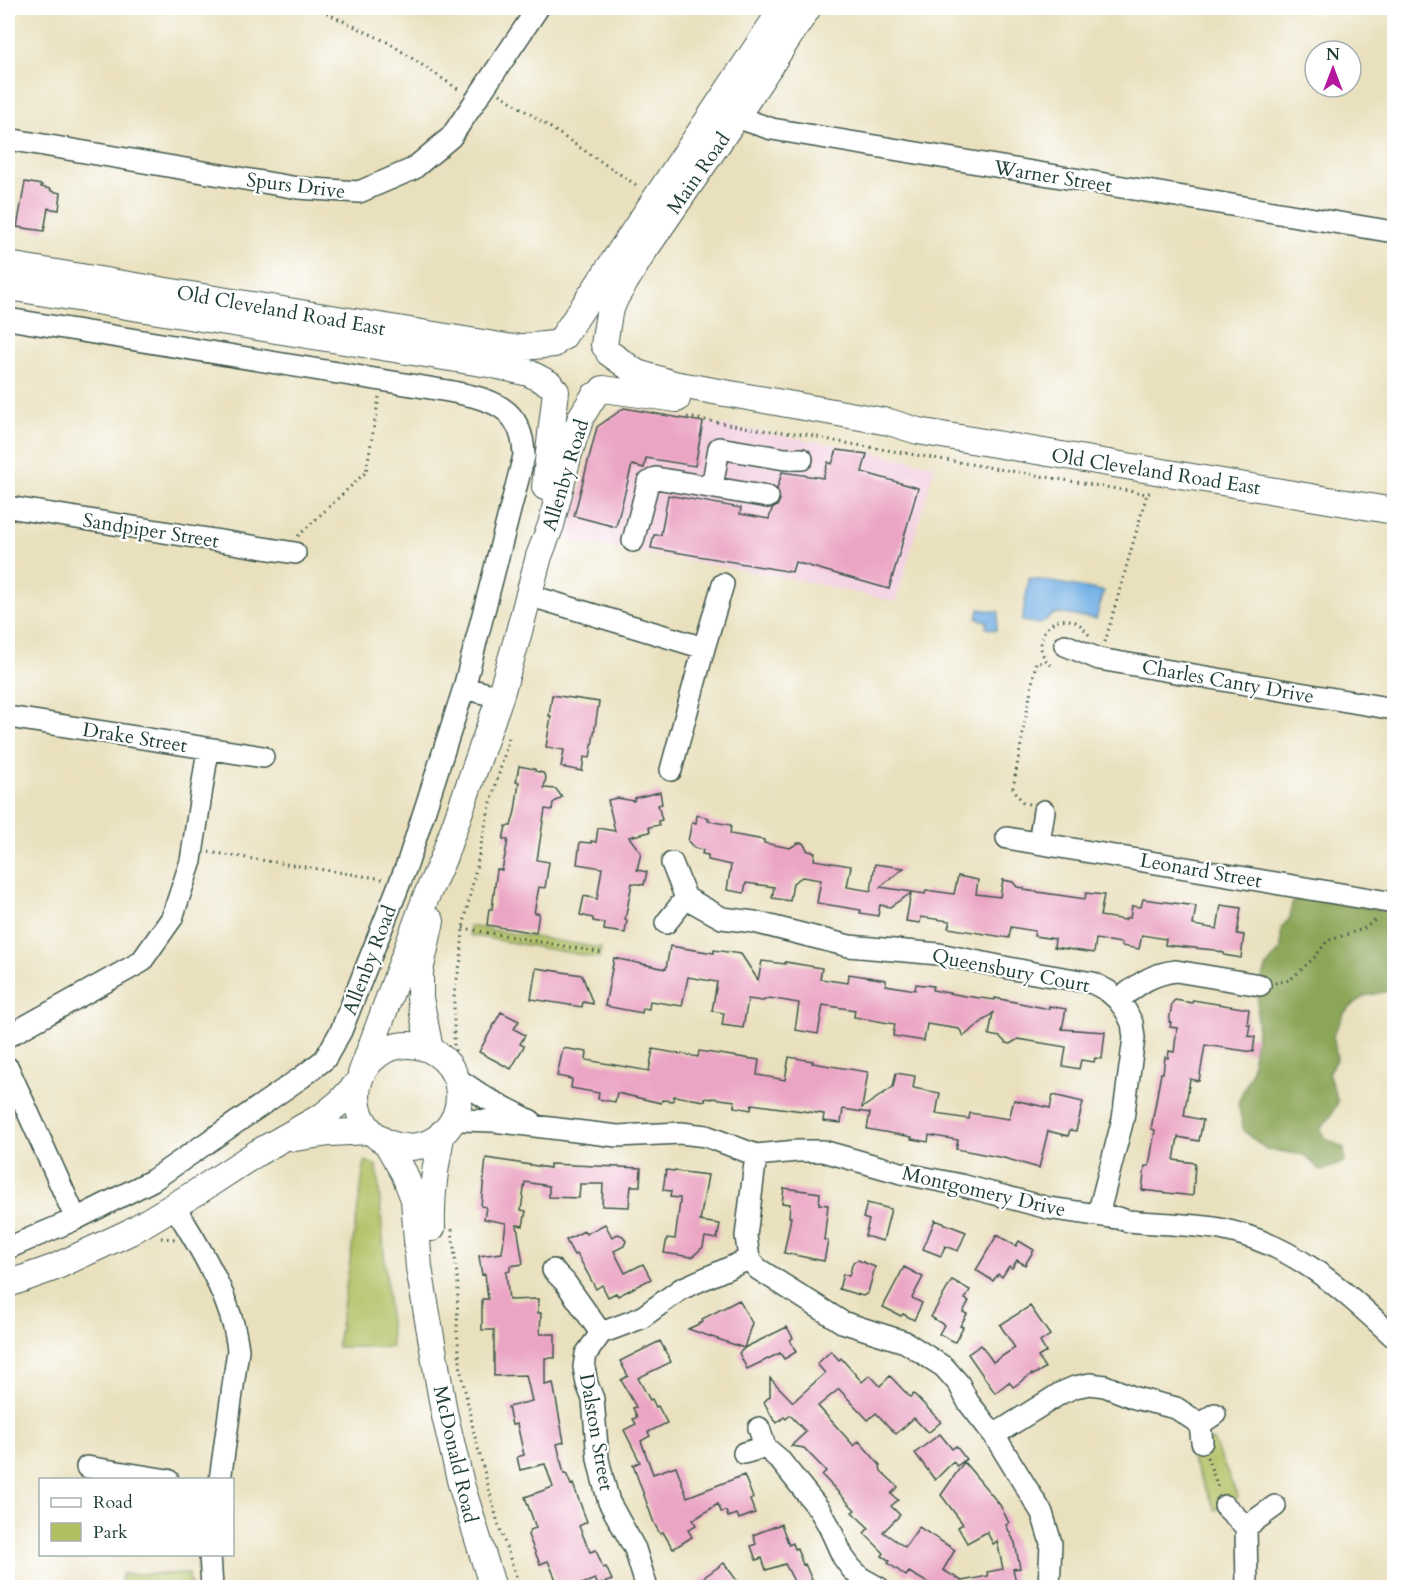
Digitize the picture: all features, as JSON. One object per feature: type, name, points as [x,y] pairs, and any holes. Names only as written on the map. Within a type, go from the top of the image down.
[{"type":"main road","name":"Main Road","points":[[607,349],[609,313],[616,297],[726,112],[783,8]]},
{"type":"main road","name":"Main Road","points":[[559,340],[726,112],[808,8]]},
{"type":"main road","name":"Old Cleveland Road East","points":[[8,265],[502,347],[513,348],[559,340]]},
{"type":"main road","name":"Old Cleveland Road East","points":[[8,287],[494,365],[528,373],[553,388]]},
{"type":"main road","points":[[574,334],[585,334],[595,338],[607,349],[612,372],[599,392],[584,399],[574,399],[564,397],[553,388],[546,374],[545,363],[548,353],[559,340],[574,334]]},
{"type":"main road","name":"Old Cleveland Road East","points":[[607,349],[638,373],[674,384],[889,422],[918,431],[1395,511]]},
{"type":"main road","name":"Allenby Road","points":[[539,556],[540,524],[550,456],[553,388]]},
{"type":"main road","name":"Old Cleveland Road East","points":[[599,392],[649,394],[887,432],[918,431]]},
{"type":"main road","name":"Allenby Road","points":[[8,1284],[89,1252],[130,1232],[257,1153],[324,1115],[339,1103],[359,1079],[426,897],[443,859],[500,697],[539,556],[551,525],[567,457],[581,417],[599,392]]},
{"type":"main road","name":"Allenby Road","points":[[430,1049],[420,998],[420,971],[443,859]]},
{"type":"main road","points":[[398,1045],[414,1045],[430,1049],[461,1073],[459,1098],[448,1125],[430,1142],[416,1146],[401,1146],[378,1137],[361,1117],[356,1101],[359,1079],[370,1060],[398,1045]]},
{"type":"main road","name":"McDonald Road","points":[[429,1317],[433,1266],[431,1198],[434,1171],[448,1125]]},
{"type":"main road","name":"Allenby Road","points":[[277,1143],[308,1135],[378,1137]]},
{"type":"main road","name":"McDonald Road","points":[[378,1137],[404,1173],[414,1199],[419,1268],[442,1401],[453,1454],[476,1538],[493,1587]]},
{"type":"street","name":"Spurs Drive","points":[[8,139],[298,188],[359,192],[413,169],[451,137],[538,8]]},
{"type":"street","name":"Warner Street","points":[[726,112],[772,129],[1395,232]]},
{"type":"street","name":"Allenby Road","points":[[8,319],[487,399],[498,405],[516,425],[524,443],[524,456],[464,688],[408,862],[341,1031],[325,1059],[153,1180],[76,1219],[8,1248]]},
{"type":"street","points":[[712,487],[718,448],[785,459],[802,459]]},
{"type":"street","points":[[633,541],[648,483],[656,478],[768,497]]},
{"type":"street","name":"Sandpiper Street","points":[[8,507],[296,544]]},
{"type":"street","points":[[671,770],[723,584]]},
{"type":"street","points":[[528,594],[704,648]]},
{"type":"street","name":"Charles Canty Drive","points":[[1065,645],[1099,659],[1395,709]]},
{"type":"street","points":[[464,688],[500,697]]},
{"type":"street","name":"Drake Street","points":[[8,717],[263,757]]},
{"type":"street","points":[[8,1036],[141,962],[172,918],[191,861],[208,749]]},
{"type":"street","points":[[1039,843],[1044,811]]},
{"type":"street","name":"Leonard Street","points":[[1007,838],[1393,903]]},
{"type":"street","points":[[666,923],[686,898],[672,863]]},
{"type":"street","name":"Queensbury Court","points":[[686,898],[722,918],[754,922],[849,945],[939,954],[1034,974],[1092,983],[1118,1000],[1132,1023],[1134,1038],[1123,1119],[1098,1215]]},
{"type":"street","points":[[1118,1000],[1149,977],[1162,973],[1176,972],[1260,985]]},
{"type":"street","points":[[8,1068],[76,1219]]},
{"type":"street","name":"Montgomery Drive","points":[[461,1073],[486,1098],[545,1128]]},
{"type":"street","name":"Montgomery Drive","points":[[448,1125],[462,1120],[476,1119],[617,1136],[681,1133],[706,1136],[756,1155],[823,1151],[900,1173],[961,1185],[1047,1208],[1128,1221],[1221,1229],[1267,1243],[1314,1267],[1395,1337]]},
{"type":"street","points":[[756,1155],[746,1236],[750,1259],[758,1269],[832,1317],[855,1328],[905,1342],[944,1367],[959,1384],[968,1402],[994,1435],[1042,1513],[1051,1543],[1049,1587]]},
{"type":"street","points":[[178,1163],[197,1192]]},
{"type":"street","points":[[174,1206],[199,1245],[231,1314],[236,1332],[238,1350],[220,1478]]},
{"type":"street","points":[[553,1270],[565,1282],[601,1334],[641,1318],[681,1289],[750,1259]]},
{"type":"street","name":"Dalston Street","points":[[601,1334],[586,1354],[584,1367],[593,1399],[598,1459],[609,1502],[635,1549],[647,1587]]},
{"type":"street","points":[[994,1435],[1061,1393],[1090,1384],[1105,1386],[1135,1398],[1176,1408],[1206,1427]]},
{"type":"street","points":[[744,1453],[762,1438],[819,1509],[851,1568],[861,1578],[879,1587]]},
{"type":"street","points":[[87,1467],[161,1478]]},
{"type":"street","points":[[1225,1506],[1246,1527],[1246,1587]]},
{"type":"street","points":[[1246,1527],[1275,1506]]},
{"type":"street","points":[[210,1556],[212,1587]]},
{"type":"path","points":[[316,8],[389,43],[481,92],[640,188],[635,196]]},
{"type":"path","points":[[296,544],[366,472],[381,389]]},
{"type":"path","points":[[683,417],[762,430],[805,434],[834,441],[1147,494],[1155,490]]},
{"type":"path","points":[[1103,646],[1147,494]]},
{"type":"path","points":[[1051,665],[1044,658],[1040,649],[1043,632],[1054,622],[1073,621],[1096,642]]},
{"type":"path","points":[[1044,658],[1040,663],[1036,662],[1013,788],[1023,803],[1044,811]]},
{"type":"path","points":[[461,1073],[454,1047],[454,994],[461,958],[463,928],[488,813],[512,728]]},
{"type":"path","points":[[193,849],[386,880]]},
{"type":"path","points":[[1260,985],[1290,980],[1315,957],[1327,941],[1363,928],[1393,903]]},
{"type":"path","points":[[463,928],[603,953]]},
{"type":"path","points":[[452,1221],[458,1284],[457,1331],[462,1372],[475,1437],[498,1523],[520,1587]]},
{"type":"path","points":[[152,1240],[179,1238]]},
{"type":"path","points":[[1206,1427],[1225,1506]]},
{"type":"shaded area","points":[[628,409],[830,444],[935,465],[896,602],[790,578],[567,540],[597,426],[622,410]]},
{"type":"green space","points":[[1308,894],[1394,913],[1394,990],[1364,996],[1345,1012],[1333,1035],[1337,1058],[1328,1073],[1338,1102],[1320,1129],[1326,1139],[1344,1148],[1345,1162],[1321,1171],[1304,1155],[1266,1149],[1244,1131],[1238,1103],[1251,1073],[1257,1031],[1258,990],[1267,966],[1281,949],[1281,928],[1290,918],[1292,903]]},
{"type":"green space","points":[[469,926],[601,948],[599,958],[469,935]]},
{"type":"green space","points":[[365,1161],[377,1166],[392,1347],[337,1347]]},
{"type":"green space","points":[[1213,1440],[1238,1497],[1215,1510],[1188,1451],[1202,1442]]},
{"type":"green space","points":[[122,1574],[188,1574],[192,1587],[120,1587]]},
{"type":"water","points":[[1029,578],[1104,591],[1096,619],[1056,613],[1039,624],[1022,621]]},
{"type":"water","points":[[979,609],[999,612],[996,630],[986,628],[987,621],[977,619]]},
{"type":"building","points":[[25,182],[42,185],[41,187],[61,193],[59,210],[48,208],[44,231],[17,227]]},
{"type":"building","points":[[624,408],[703,422],[695,466],[646,458],[644,468],[632,465],[616,527],[574,516],[597,427]]},
{"type":"building","points":[[837,450],[867,454],[862,472],[918,488],[889,589],[795,562],[792,572],[651,548],[654,535],[661,535],[668,495],[741,508],[740,514],[769,519],[772,509],[780,500],[777,489],[782,472],[823,478],[828,462],[832,464]]},
{"type":"building","points":[[552,695],[599,702],[590,758],[584,757],[582,771],[561,767],[564,750],[546,747]]},
{"type":"building","points":[[519,766],[543,773],[546,777],[544,788],[556,789],[562,797],[553,803],[552,810],[545,809],[537,860],[549,862],[545,888],[539,887],[534,913],[539,913],[536,933],[487,925],[489,909],[492,909],[497,869],[502,870],[508,840],[503,840],[506,826],[511,826],[515,811]]},
{"type":"building","points":[[660,792],[662,804],[658,805],[662,820],[658,821],[659,825],[649,827],[650,832],[629,837],[641,853],[637,870],[647,872],[644,885],[632,883],[625,920],[627,920],[625,933],[604,930],[605,923],[580,915],[584,896],[597,899],[602,868],[577,864],[580,842],[596,842],[598,828],[615,831],[608,800],[617,798],[634,801],[635,798]]},
{"type":"building","points":[[697,815],[709,818],[708,821],[731,825],[730,834],[764,840],[764,843],[790,848],[803,843],[808,851],[815,852],[814,860],[851,866],[847,887],[871,891],[875,864],[904,868],[880,887],[925,894],[926,890],[954,894],[958,876],[978,880],[976,894],[1000,897],[1003,880],[1013,882],[1024,890],[1085,899],[1086,893],[1104,895],[1100,916],[1125,920],[1130,918],[1132,906],[1141,907],[1143,899],[1196,906],[1193,925],[1217,929],[1221,905],[1241,908],[1237,934],[1244,935],[1241,958],[1224,955],[1214,950],[1165,945],[1166,939],[1142,935],[1139,949],[1121,946],[1122,943],[1096,939],[1094,953],[1054,947],[1055,939],[1034,936],[1035,931],[1011,927],[1009,938],[948,928],[950,921],[921,917],[920,923],[906,921],[911,893],[890,907],[880,905],[878,916],[860,913],[861,910],[817,903],[821,880],[802,877],[793,883],[790,901],[772,898],[774,887],[746,883],[744,893],[727,890],[731,865],[708,860],[708,855],[702,854],[703,850],[694,848],[688,841],[692,822],[696,823]]},
{"type":"building","points":[[670,946],[714,953],[714,950],[741,954],[758,980],[762,961],[785,964],[785,962],[822,968],[820,979],[848,983],[849,974],[886,980],[886,985],[915,990],[916,984],[933,986],[932,990],[965,996],[995,1000],[995,998],[1049,1009],[1049,1006],[1066,1009],[1062,1029],[1105,1032],[1102,1059],[1095,1058],[1094,1062],[1081,1060],[1079,1069],[1063,1066],[1066,1047],[1018,1039],[1010,1044],[1006,1043],[1000,1037],[989,1035],[993,1013],[964,1036],[959,1029],[927,1024],[924,1041],[893,1036],[895,1024],[854,1017],[855,1010],[823,1005],[818,1034],[795,1030],[799,1003],[769,998],[763,1001],[748,999],[743,1028],[722,1025],[724,1013],[712,1011],[717,982],[688,977],[682,1006],[650,1001],[649,1009],[643,1008],[642,1013],[605,1006],[614,958],[666,969]]},
{"type":"building","points":[[536,968],[582,975],[593,1004],[583,1002],[582,1007],[531,999]]},
{"type":"building","points":[[1175,1000],[1192,1003],[1193,1000],[1249,1009],[1248,1036],[1255,1037],[1253,1052],[1205,1045],[1199,1081],[1190,1079],[1184,1116],[1203,1120],[1199,1141],[1178,1137],[1174,1160],[1195,1163],[1193,1196],[1142,1190],[1145,1166],[1149,1166],[1155,1130],[1151,1129],[1161,1073],[1163,1073],[1165,1057],[1168,1058],[1169,1051],[1174,1052],[1177,1028],[1170,1027],[1171,1022],[1169,1022],[1172,1003]]},
{"type":"building","points":[[501,1012],[519,1021],[514,1029],[525,1035],[520,1044],[524,1046],[511,1069],[479,1052]]},
{"type":"building","points":[[563,1048],[587,1052],[586,1060],[649,1071],[653,1049],[698,1057],[699,1051],[759,1060],[757,1075],[785,1080],[789,1057],[868,1072],[862,1108],[893,1087],[896,1073],[915,1076],[913,1088],[940,1093],[936,1114],[969,1119],[970,1113],[1009,1119],[1014,1100],[1050,1108],[1053,1095],[1083,1102],[1076,1131],[1070,1130],[1068,1136],[1048,1131],[1039,1168],[1004,1158],[956,1149],[958,1140],[929,1135],[928,1142],[867,1129],[870,1113],[843,1109],[841,1123],[823,1121],[824,1114],[752,1104],[751,1110],[734,1107],[735,1101],[712,1098],[705,1098],[705,1101],[674,1096],[673,1101],[662,1100],[661,1103],[617,1093],[615,1102],[598,1099],[599,1093],[571,1088],[572,1079],[557,1076]]},
{"type":"building","points":[[486,1158],[550,1168],[550,1164],[641,1168],[640,1186],[631,1186],[629,1207],[602,1206],[603,1184],[580,1184],[579,1198],[549,1197],[549,1186],[525,1182],[521,1210],[526,1211],[523,1226],[517,1225],[523,1264],[510,1266],[510,1271],[506,1272],[509,1300],[538,1299],[538,1313],[541,1313],[540,1334],[555,1334],[555,1358],[545,1358],[545,1385],[553,1383],[564,1442],[557,1444],[564,1474],[566,1473],[571,1485],[573,1484],[587,1522],[579,1526],[590,1552],[596,1550],[603,1568],[606,1567],[612,1580],[598,1585],[595,1579],[575,1587],[559,1587],[548,1561],[540,1564],[528,1535],[530,1530],[536,1528],[525,1497],[553,1487],[545,1464],[520,1470],[517,1457],[524,1455],[517,1424],[512,1425],[508,1407],[532,1401],[526,1375],[494,1376],[494,1330],[482,1330],[482,1299],[488,1299],[485,1274],[482,1275],[479,1256],[502,1253],[506,1223],[484,1219],[486,1207],[481,1206]]},
{"type":"building","points":[[666,1170],[708,1175],[700,1221],[720,1224],[717,1239],[705,1237],[703,1247],[692,1257],[664,1253],[667,1238],[675,1239],[680,1202],[680,1198],[670,1197],[671,1191],[663,1190]]},
{"type":"building","points":[[784,1188],[820,1193],[819,1204],[828,1205],[824,1240],[828,1241],[824,1261],[784,1253],[791,1217],[789,1217],[790,1204],[782,1203]]},
{"type":"building","points":[[867,1203],[891,1209],[883,1241],[865,1236],[869,1220],[863,1218]]},
{"type":"building","points":[[935,1220],[966,1232],[958,1251],[945,1246],[941,1256],[923,1249]]},
{"type":"building","points":[[605,1224],[612,1237],[618,1234],[626,1241],[624,1246],[614,1251],[625,1273],[643,1264],[651,1279],[618,1296],[616,1293],[608,1297],[602,1285],[596,1289],[577,1254],[574,1255],[566,1240],[584,1231],[586,1234]]},
{"type":"building","points":[[997,1235],[1016,1246],[1019,1241],[1034,1250],[1025,1265],[1017,1260],[1012,1268],[1009,1266],[1002,1277],[998,1274],[993,1281],[976,1270]]},
{"type":"building","points":[[858,1260],[875,1267],[868,1293],[863,1296],[839,1289],[843,1274],[849,1276],[853,1262]]},
{"type":"building","points":[[904,1267],[923,1277],[912,1298],[922,1303],[914,1320],[883,1307]]},
{"type":"building","points":[[952,1280],[970,1290],[965,1299],[969,1301],[963,1312],[967,1314],[955,1342],[939,1334],[944,1325],[931,1317]]},
{"type":"building","points":[[739,1300],[752,1323],[744,1348],[688,1329],[703,1322],[702,1319]]},
{"type":"building","points":[[1030,1306],[1050,1335],[1040,1342],[1046,1352],[1038,1357],[1045,1368],[1013,1387],[1009,1382],[995,1393],[968,1354],[981,1345],[993,1362],[1015,1348],[1000,1325]]},
{"type":"building","points":[[787,1327],[793,1338],[790,1340],[796,1352],[784,1359],[780,1353],[747,1369],[739,1353],[746,1347]]},
{"type":"building","points":[[660,1341],[671,1362],[638,1378],[650,1400],[652,1399],[656,1407],[658,1406],[667,1423],[648,1432],[650,1436],[641,1441],[653,1474],[676,1466],[687,1497],[744,1475],[753,1498],[750,1500],[755,1513],[739,1519],[737,1514],[728,1517],[726,1511],[721,1512],[718,1504],[693,1520],[696,1525],[688,1530],[692,1537],[673,1549],[663,1532],[660,1534],[654,1523],[633,1465],[640,1462],[624,1430],[636,1424],[633,1419],[637,1417],[633,1408],[636,1407],[621,1380],[628,1376],[620,1361]]},
{"type":"building","points":[[831,1351],[839,1360],[841,1358],[862,1382],[870,1375],[880,1386],[890,1376],[910,1397],[914,1394],[941,1422],[928,1433],[914,1418],[896,1434],[876,1413],[868,1420],[839,1389],[818,1406],[854,1446],[859,1441],[880,1465],[881,1471],[898,1487],[891,1494],[898,1500],[891,1506],[900,1515],[883,1532],[905,1547],[919,1527],[955,1550],[943,1570],[962,1581],[988,1576],[987,1572],[1003,1569],[997,1541],[993,1544],[987,1532],[967,1543],[958,1527],[963,1524],[941,1495],[964,1462],[1000,1505],[1009,1523],[1006,1525],[1015,1543],[1020,1568],[1013,1569],[1017,1587],[935,1587],[909,1572],[906,1576],[888,1563],[890,1561],[882,1556],[884,1553],[864,1533],[869,1528],[852,1512],[855,1510],[822,1475],[826,1471],[804,1448],[791,1446],[806,1432],[790,1415],[777,1423],[772,1417],[764,1402],[770,1396],[770,1378],[793,1402],[825,1373],[817,1364]]},
{"type":"building","points":[[940,1434],[952,1449],[956,1446],[966,1459],[957,1466],[953,1462],[935,1480],[915,1453]]},
{"type":"building","points":[[781,1524],[789,1545],[793,1543],[795,1549],[797,1548],[815,1587],[797,1587],[785,1564],[766,1570],[762,1558],[756,1560],[751,1546],[756,1544],[753,1535]]},
{"type":"building","points":[[724,1563],[738,1582],[730,1587],[690,1587]]}]
